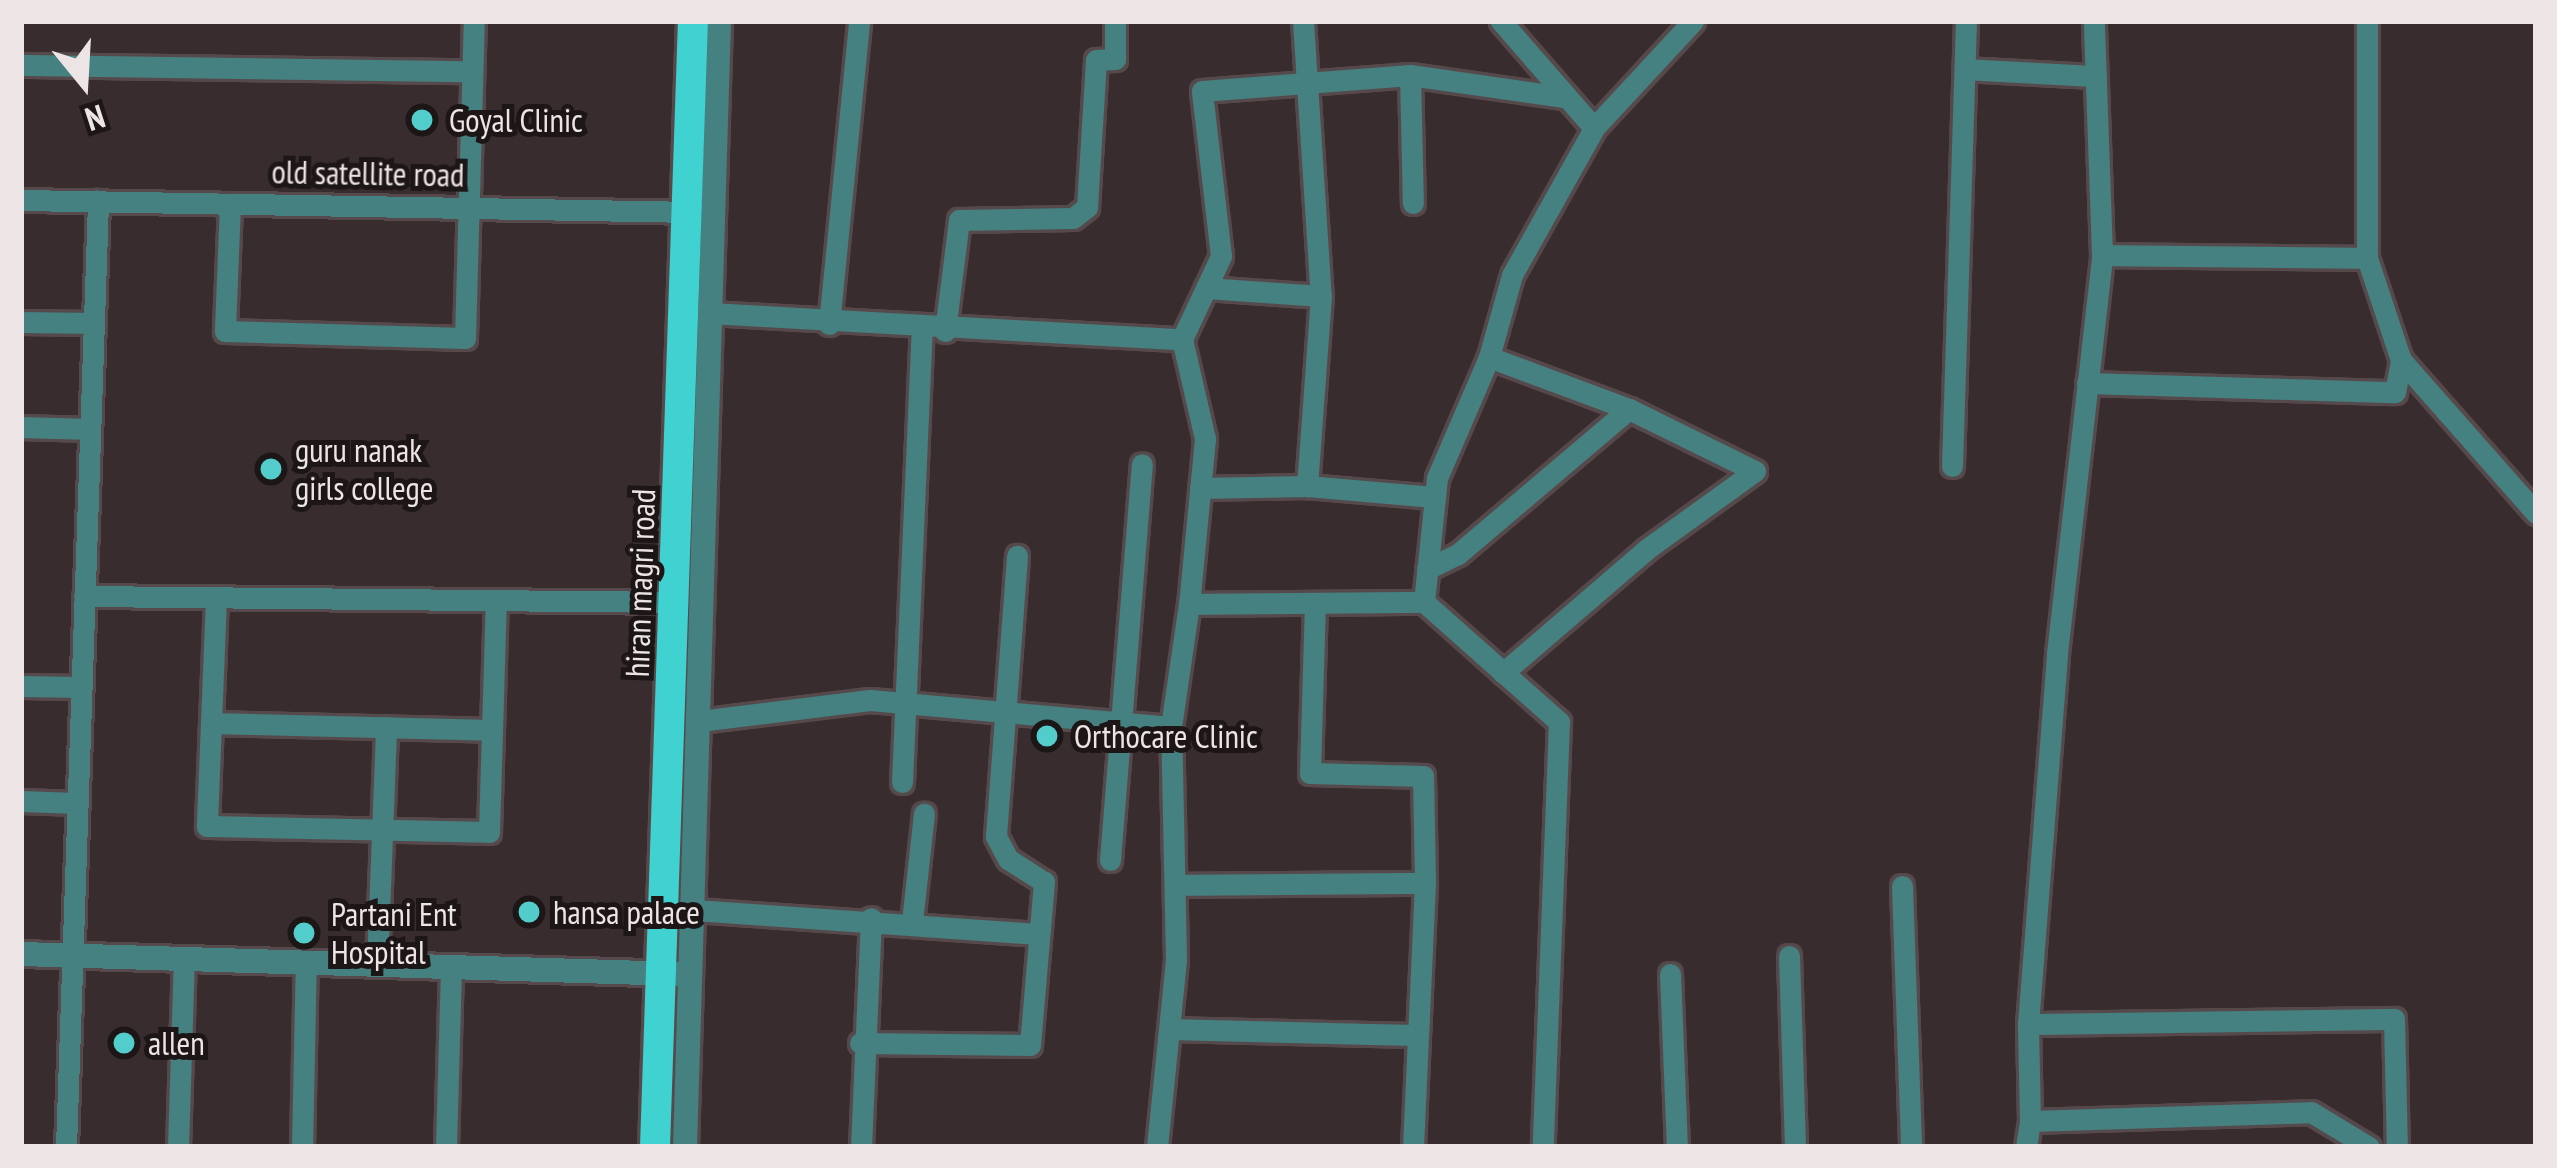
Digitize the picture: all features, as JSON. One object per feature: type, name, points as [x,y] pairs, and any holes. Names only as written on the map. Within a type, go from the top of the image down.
[{"type":"main road","name":"hiran magri road","points":[[655,1147],[678,974],[675,602],[700,213],[693,21]]},
{"type":"street","points":[[230,204],[226,331],[465,338],[474,21]]},
{"type":"street","points":[[685,1147],[678,974],[694,910],[711,314],[700,213],[719,21]]},
{"type":"street","points":[[829,324],[860,21]]},
{"type":"street","points":[[902,782],[934,330],[959,220],[1073,218],[1088,207],[1096,60],[1115,59],[1115,21]]},
{"type":"street","points":[[1304,21],[1322,296],[1307,486]]},
{"type":"street","points":[[1501,21],[1562,98],[1594,128]]},
{"type":"street","points":[[1424,602],[1435,497],[1489,358],[1512,275],[1594,128],[1693,21]]},
{"type":"street","points":[[1952,466],[1966,21]]},
{"type":"street","points":[[2026,1147],[2028,1024],[2102,254],[2094,21]]},
{"type":"street","points":[[2367,21],[2367,259],[2402,360],[2536,513]]},
{"type":"street","points":[[21,65],[472,71]]},
{"type":"street","points":[[1965,69],[2096,76]]},
{"type":"street","points":[[1410,75],[1413,202]]},
{"type":"street","points":[[1157,1147],[1169,1029],[1175,885],[1171,727],[1189,604],[1204,439],[1182,339],[1221,256],[1202,91],[1410,75],[1562,98]]},
{"type":"street","name":"old satellite road","points":[[21,200],[700,213]]},
{"type":"street","points":[[66,1147],[98,201]]},
{"type":"street","points":[[2102,254],[2367,259]]},
{"type":"street","points":[[1207,288],[1322,296]]},
{"type":"street","points":[[711,314],[934,330],[1182,339]]},
{"type":"street","points":[[21,322],[94,323]]},
{"type":"street","points":[[1489,358],[1629,409],[1755,471],[1647,549],[1503,673]]},
{"type":"street","points":[[2087,383],[2396,392],[2402,360]]},
{"type":"street","points":[[1427,568],[1475,541],[1629,409]]},
{"type":"street","points":[[21,428],[90,429]]},
{"type":"street","points":[[1110,860],[1142,464]]},
{"type":"street","points":[[1200,488],[1307,486],[1435,497]]},
{"type":"street","points":[[860,1043],[1030,1045],[1044,882],[1008,859],[996,836],[1017,556]]},
{"type":"street","points":[[84,596],[675,602]]},
{"type":"street","points":[[216,598],[207,826],[489,832],[496,600]]},
{"type":"street","points":[[1189,604],[1424,602],[1558,722],[1544,1147]]},
{"type":"street","points":[[1315,603],[1310,773],[1423,776],[1425,883],[1413,1147]]},
{"type":"street","points":[[21,686],[81,687]]},
{"type":"street","points":[[699,721],[906,702],[1121,717],[1171,727]]},
{"type":"street","points":[[211,723],[492,730]]},
{"type":"street","points":[[377,965],[386,727]]},
{"type":"street","points":[[21,801],[77,803]]},
{"type":"street","points":[[912,922],[924,814]]},
{"type":"street","points":[[1175,885],[1425,883]]},
{"type":"street","points":[[1902,886],[1911,1147]]},
{"type":"street","points":[[694,910],[871,918],[1038,934]]},
{"type":"street","points":[[860,1147],[860,1043],[871,918]]},
{"type":"street","points":[[21,954],[678,974]]},
{"type":"street","points":[[1789,956],[1796,1147]]},
{"type":"street","points":[[178,1147],[184,959]]},
{"type":"street","points":[[302,1147],[306,963]]},
{"type":"street","points":[[446,1147],[451,968]]},
{"type":"street","points":[[1670,974],[1677,1147]]},
{"type":"street","points":[[2028,1024],[2394,1019],[2397,1147]]},
{"type":"street","points":[[1169,1029],[1418,1035]]},
{"type":"street","points":[[2030,1121],[2311,1112],[2369,1147]]},
{"type":"place","name":"Goyal Clinic","points":[[422,120]]},
{"type":"place","name":"guru nanak girls college","points":[[271,469]]},
{"type":"place","name":"Orthocare Clinic","points":[[1047,736]]},
{"type":"place","name":"hansa palace","points":[[529,912]]},
{"type":"place","name":"Partani Ent Hospital","points":[[304,933]]},
{"type":"place","name":"allen","points":[[124,1043]]}]
